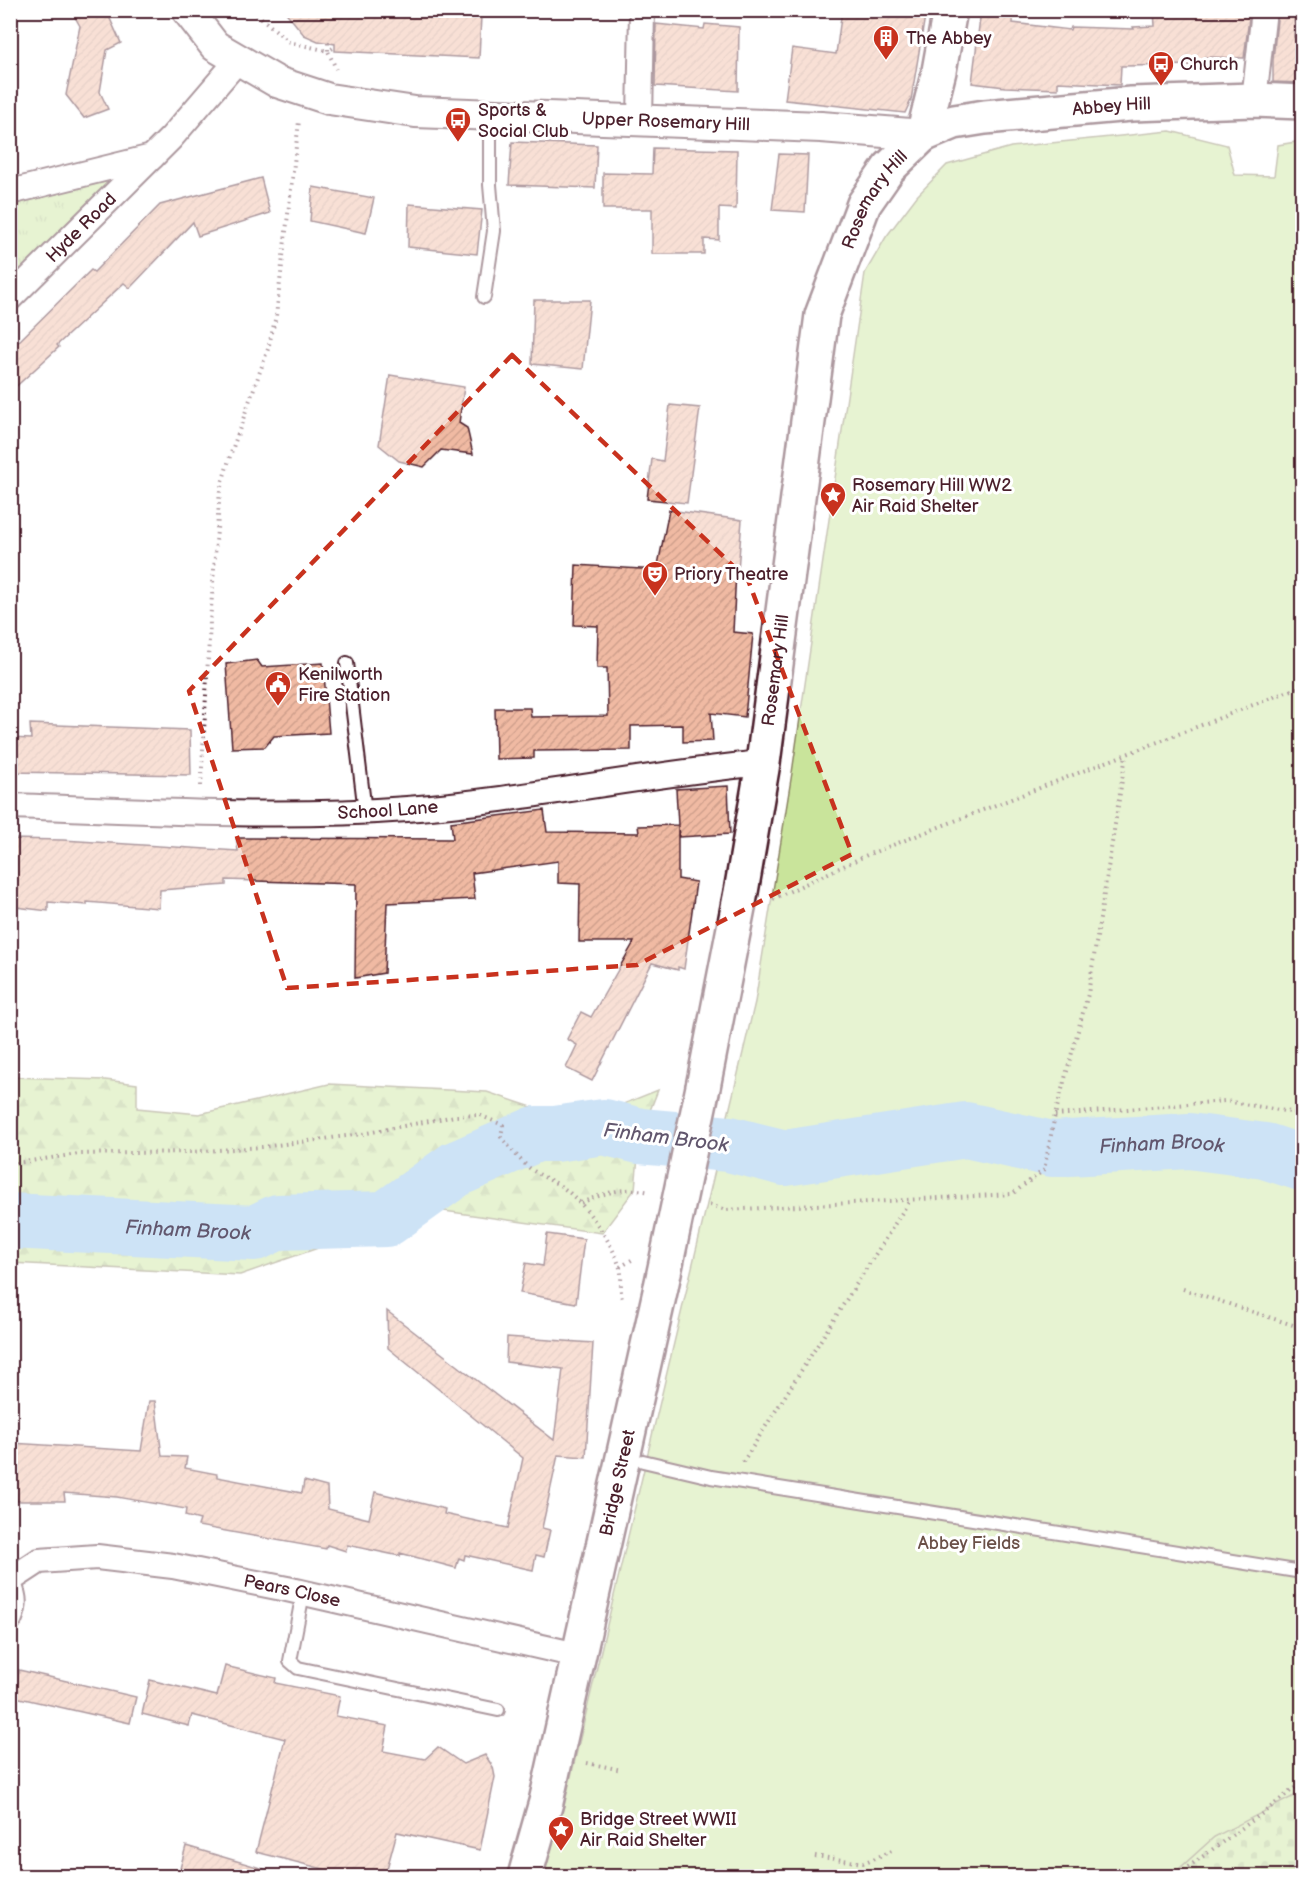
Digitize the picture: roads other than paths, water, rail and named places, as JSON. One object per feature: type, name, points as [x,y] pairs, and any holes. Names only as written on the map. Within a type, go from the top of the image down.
[{"type":"main road","points":[[923,135],[939,71],[950,10]]},
{"type":"main road","name":"Abbey Hill","points":[[923,135],[954,122],[985,117],[1131,104],[1254,100],[1302,102]]},
{"type":"main road","name":"Rosemary Hill","points":[[702,1087],[741,892],[763,763],[822,315],[864,204],[889,168],[923,135]]},
{"type":"main road","name":"Bridge Street","points":[[525,1876],[546,1802],[661,1287],[702,1087]]},
{"type":"street","name":"Upper Rosemary Hill","points":[[187,10],[215,46],[277,82],[329,99],[415,112],[821,127],[923,135]]},
{"type":"street","points":[[640,121],[642,10]]},
{"type":"street","points":[[1254,100],[1264,10]]},
{"type":"street","name":"Hyde Road","points":[[10,297],[171,138],[238,60]]},
{"type":"street","name":"Hyde Road","points":[[10,192],[152,157]]},
{"type":"street","name":"School Lane","points":[[10,806],[199,811],[365,812],[500,799],[763,763]]},
{"type":"street","name":"Pears Close","points":[[10,1580],[39,1561],[97,1557],[173,1566],[577,1655]]},
{"type":"street","points":[[10,1587],[15,1598],[14,1610],[10,1618]]},
{"type":"lane","points":[[484,297],[494,231],[490,185],[490,115]]},
{"type":"lane","points":[[347,663],[365,812]]},
{"type":"lane","points":[[643,1461],[731,1480],[1302,1572]]},
{"type":"lane","points":[[303,1593],[290,1661],[298,1668],[498,1710]]},
{"type":"waterway","name":"Finham Brook","points":[[10,1221],[255,1233],[278,1222],[386,1219],[456,1169],[536,1134],[555,1134],[604,1127],[640,1136],[729,1144],[785,1158],[966,1130],[1052,1149],[1189,1141],[1265,1151],[1302,1163]]},
{"type":"place","name":"The Abbey","points":[[886,61]]},
{"type":"place","name":"Church","points":[[1161,87]]},
{"type":"place","name":"Sports & Social Club","points":[[458,143]]},
{"type":"place","name":"Rosemary Hill WW2 Air Raid Shelter","points":[[833,518]]},
{"type":"place","name":"Priory Theatre","points":[[655,597]]},
{"type":"place","name":"Kenilworth Fire Station","points":[[278,707]]},
{"type":"place","name":"Bridge Street WWII Air Raid Shelter","points":[[561,1852]]},
{"type":"park label","name":"Abbey Fields","points":[[969,1543]]}]
